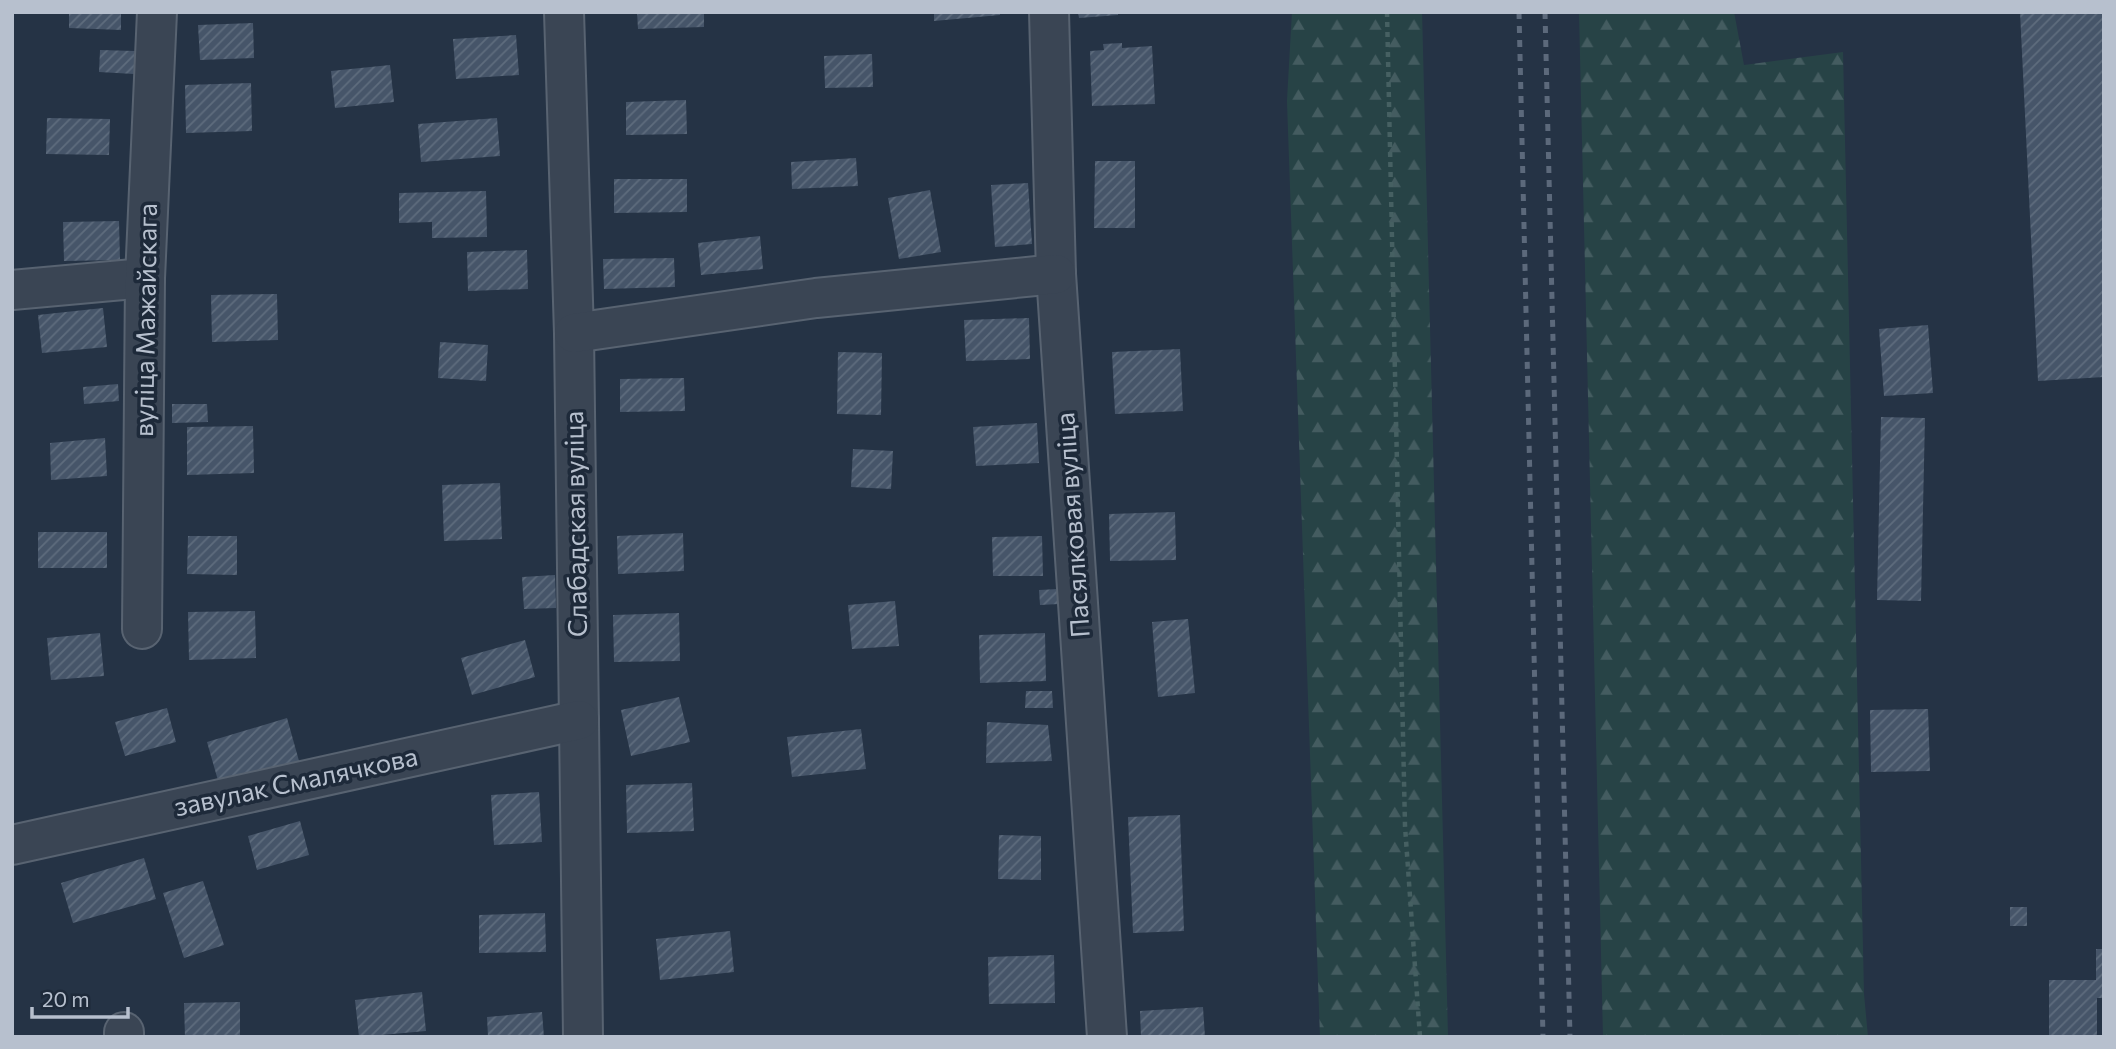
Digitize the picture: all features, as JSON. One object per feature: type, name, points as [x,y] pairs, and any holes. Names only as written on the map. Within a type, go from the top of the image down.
[{"type":"street","name":"вуліца Мажайскага","points":[[142,629],[145,278],[157,12]]},
{"type":"street","name":"Слабадская вуліца","points":[[564,12],[574,333],[583,1037]]},
{"type":"street","name":"Пасялковая вуліца","points":[[1049,12],[1056,274],[1107,1037]]},
{"type":"street","points":[[574,333],[816,299],[1056,274]]},
{"type":"street","points":[[12,290],[145,278]]},
{"type":"street","name":"завулак Смалячкова","points":[[12,845],[579,720]]},
{"type":"path","points":[[1387,12],[1405,826],[1420,1037]]},
{"type":"green space","points":[[1292,12],[1422,12],[1448,1037],[1320,1037],[1287,101]]},
{"type":"green space","points":[[1579,12],[1734,12],[1744,65],[1843,52],[1864,994],[1868,1037],[1603,1037]]},
{"type":"building","points":[[69,12],[121,12],[121,30],[69,28]]},
{"type":"building","points":[[637,12],[704,12],[704,27],[638,29]]},
{"type":"building","points":[[934,12],[1000,12],[1000,15],[934,21]]},
{"type":"building","points":[[1078,12],[1118,12],[1118,15],[1079,18]]},
{"type":"building","points":[[2020,12],[2104,12],[2104,377],[2038,381]]},
{"type":"building","points":[[253,23],[254,58],[200,60],[198,25]]},
{"type":"building","points":[[516,35],[519,75],[456,79],[453,39]]},
{"type":"building","points":[[1122,43],[1122,48],[1152,46],[1155,104],[1092,106],[1090,51],[1104,50],[1103,44]]},
{"type":"building","points":[[100,50],[135,51],[134,74],[99,72]]},
{"type":"building","points":[[872,54],[873,87],[825,88],[824,56]]},
{"type":"building","points":[[390,65],[394,102],[335,108],[331,71]]},
{"type":"building","points":[[251,83],[252,131],[186,133],[185,85]]},
{"type":"building","points":[[686,100],[687,134],[626,135],[626,102]]},
{"type":"building","points":[[47,118],[110,119],[109,155],[46,154]]},
{"type":"building","points":[[497,118],[500,156],[421,162],[418,124]]},
{"type":"building","points":[[856,158],[858,186],[792,189],[791,162]]},
{"type":"building","points":[[1095,161],[1135,161],[1135,228],[1094,228]]},
{"type":"building","points":[[614,179],[687,179],[687,212],[614,213]]},
{"type":"building","points":[[1028,183],[1032,244],[995,247],[991,185]]},
{"type":"building","points":[[930,190],[941,252],[899,259],[888,198]]},
{"type":"building","points":[[486,191],[487,237],[432,238],[432,222],[399,223],[399,193]]},
{"type":"building","points":[[119,221],[120,260],[64,261],[63,222]]},
{"type":"building","points":[[760,236],[763,269],[701,275],[698,243]]},
{"type":"building","points":[[527,250],[528,289],[468,291],[467,252]]},
{"type":"building","points":[[674,258],[675,287],[604,289],[603,259]]},
{"type":"building","points":[[277,294],[278,340],[212,342],[211,295]]},
{"type":"building","points":[[103,308],[107,347],[42,353],[38,315]]},
{"type":"building","points":[[1029,318],[1030,359],[966,361],[964,320]]},
{"type":"building","points":[[1928,325],[1933,393],[1884,396],[1879,329]]},
{"type":"building","points":[[440,342],[488,345],[486,381],[438,378]]},
{"type":"building","points":[[1180,349],[1183,411],[1115,414],[1112,352]]},
{"type":"building","points":[[838,352],[882,353],[881,415],[837,414]]},
{"type":"building","points":[[684,378],[685,411],[620,412],[620,379]]},
{"type":"building","points":[[118,384],[119,401],[84,404],[83,387]]},
{"type":"building","points":[[172,404],[207,404],[208,422],[172,423]]},
{"type":"building","points":[[1881,417],[1925,418],[1921,601],[1877,600]]},
{"type":"building","points":[[1037,423],[1039,463],[976,466],[973,427]]},
{"type":"building","points":[[253,426],[254,473],[187,475],[187,427]]},
{"type":"building","points":[[105,438],[107,476],[51,480],[50,443]]},
{"type":"building","points":[[853,449],[893,451],[891,489],[851,487]]},
{"type":"building","points":[[500,483],[502,539],[444,541],[442,485]]},
{"type":"building","points":[[1175,512],[1176,560],[1110,561],[1109,514]]},
{"type":"building","points":[[38,532],[107,532],[107,568],[38,568]]},
{"type":"building","points":[[683,533],[684,571],[618,574],[617,536]]},
{"type":"building","points":[[188,536],[237,536],[237,575],[187,574]]},
{"type":"building","points":[[1042,536],[1043,576],[993,576],[992,537]]},
{"type":"building","points":[[555,575],[556,608],[524,609],[522,577]]},
{"type":"building","points":[[1058,589],[1059,604],[1040,605],[1039,590]]},
{"type":"building","points":[[895,601],[899,646],[852,649],[848,605]]},
{"type":"building","points":[[255,611],[256,658],[189,660],[188,612]]},
{"type":"building","points":[[679,613],[680,661],[614,662],[613,615]]},
{"type":"building","points":[[1188,619],[1195,693],[1158,697],[1152,622]]},
{"type":"building","points":[[100,633],[104,676],[51,680],[47,638]]},
{"type":"building","points":[[1045,633],[1046,681],[980,683],[979,635]]},
{"type":"building","points":[[525,640],[535,677],[472,695],[461,658]]},
{"type":"building","points":[[1026,691],[1052,691],[1053,708],[1025,708]]},
{"type":"building","points":[[679,697],[690,742],[631,756],[621,710]]},
{"type":"building","points":[[167,708],[176,742],[125,756],[115,722]]},
{"type":"building","points":[[1928,709],[1930,771],[1871,772],[1870,710]]},
{"type":"building","points":[[287,718],[299,761],[219,784],[207,742]]},
{"type":"building","points":[[987,722],[1048,725],[1052,761],[986,763]]},
{"type":"building","points":[[861,729],[866,769],[792,777],[787,737]]},
{"type":"building","points":[[692,783],[694,831],[627,833],[626,785]]},
{"type":"building","points":[[539,792],[542,842],[494,845],[491,795]]},
{"type":"building","points":[[1180,815],[1184,931],[1133,933],[1128,817]]},
{"type":"building","points":[[300,821],[309,855],[257,870],[248,836]]},
{"type":"building","points":[[999,835],[1041,836],[1041,880],[998,879]]},
{"type":"building","points":[[144,858],[156,899],[73,923],[61,883]]},
{"type":"building","points":[[203,881],[224,945],[184,958],[163,893]]},
{"type":"building","points":[[2010,907],[2027,907],[2027,926],[2010,926]]},
{"type":"building","points":[[545,913],[546,952],[479,953],[479,915]]},
{"type":"building","points":[[730,931],[734,972],[660,980],[656,939]]},
{"type":"building","points":[[2096,949],[2104,949],[2104,998],[2097,998],[2097,1037],[2049,1037],[2049,980],[2096,980]]},
{"type":"building","points":[[1054,955],[1055,1003],[989,1004],[988,957]]},
{"type":"building","points":[[422,992],[426,1031],[359,1037],[355,1000]]},
{"type":"building","points":[[240,1002],[240,1037],[185,1037],[184,1003]]},
{"type":"building","points":[[1203,1007],[1205,1037],[1141,1037],[1140,1011]]},
{"type":"building","points":[[542,1012],[544,1037],[488,1037],[487,1017]]},
{"type":"railway","points":[[1519,12],[1543,1037]]},
{"type":"railway","points":[[1545,12],[1570,1037]]}]
